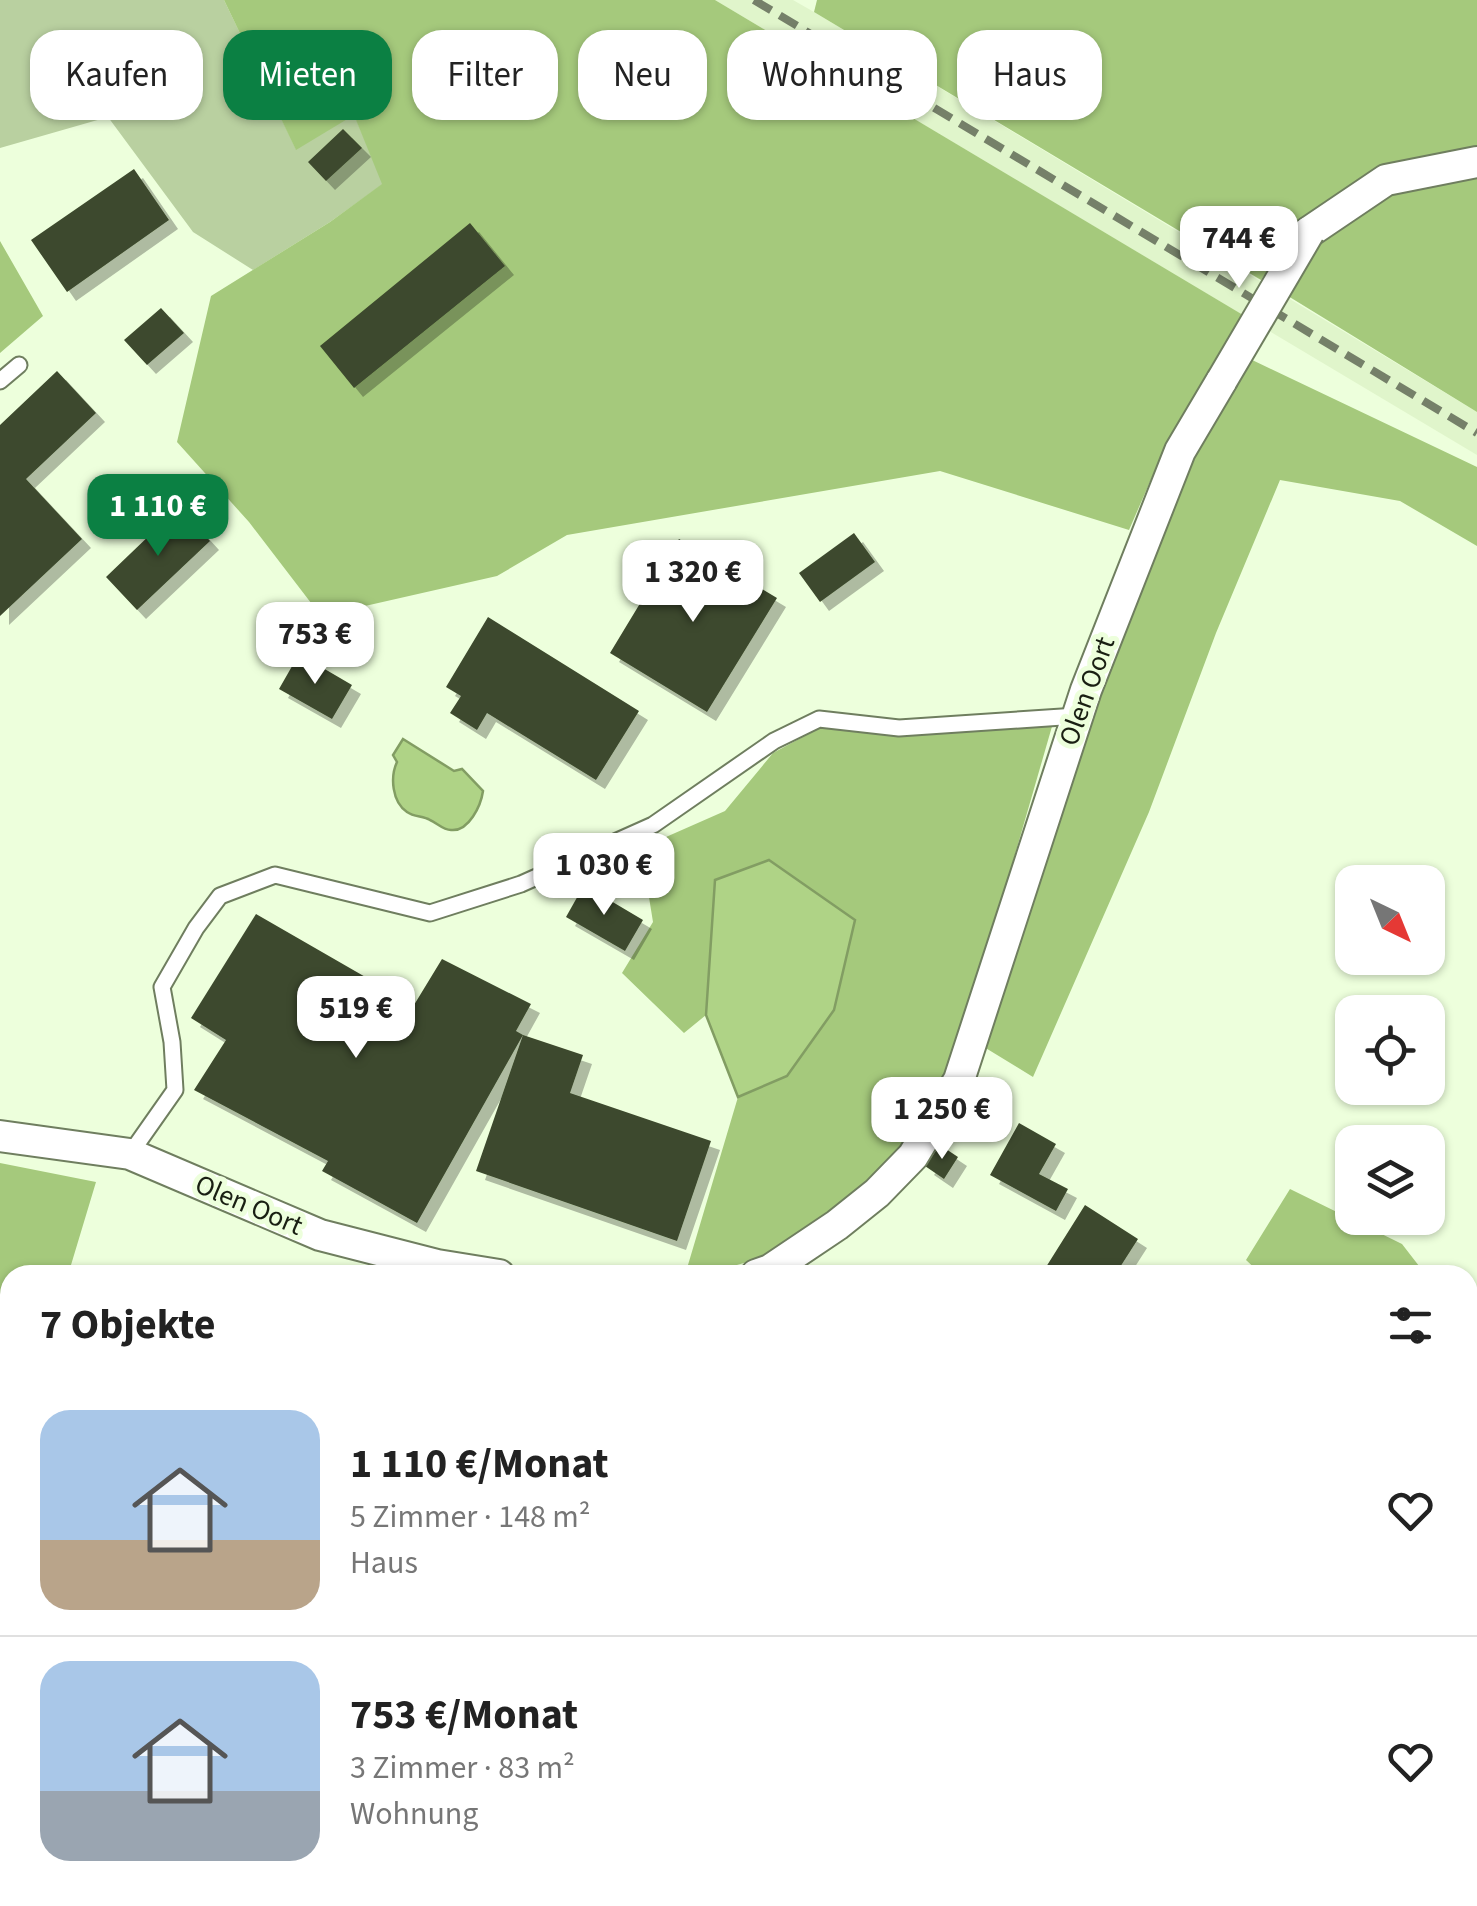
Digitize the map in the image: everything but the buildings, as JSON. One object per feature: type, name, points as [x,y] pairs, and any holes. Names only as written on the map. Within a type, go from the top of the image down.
[{"type":"street","name":"Olen Oort","points":[[777,1265],[837,1225],[913,1156],[959,1080],[1077,716],[1180,451],[1309,232],[1386,180],[1477,162]]},
{"type":"street","name":"Olen Oort","points":[[0,1136],[130,1154],[320,1235],[437,1265]]},
{"type":"lane","points":[[0,382],[19,366]]},
{"type":"lane","points":[[130,1154],[175,1090],[162,986],[220,896],[274,875],[430,913],[521,884],[653,825],[774,741],[819,719],[900,728],[1077,716]]},
{"type":"shaded area","points":[[0,0],[224,0],[238,30],[223,30],[223,120],[282,120],[296,149],[344,120],[356,120],[383,184],[253,270],[193,232],[110,120],[203,120],[203,30],[30,30],[30,120],[98,120],[0,148]]},
{"type":"shaded area","points":[[224,0],[715,0],[765,30],[727,30],[727,120],[916,120],[1243,315],[1166,445],[1129,530],[940,471],[567,535],[497,576],[321,616],[249,522],[177,442],[211,296],[330,222],[382,184],[356,120],[392,120],[392,30],[238,30]]},
{"type":"shaded area","points":[[715,0],[793,0],[844,30],[765,30]]},
{"type":"shaded area","points":[[817,0],[1477,0],[1477,148],[1301,220],[1261,280],[994,120],[1102,120],[1102,30],[957,30],[957,98],[937,86],[937,30],[844,30],[814,12]]},
{"type":"shaded area","points":[[937,86],[957,98],[957,120],[993,120],[1477,412],[1477,455],[916,120],[937,120]]},
{"type":"shaded area","points":[[282,120],[346,120],[296,150]]},
{"type":"shaded area","points":[[1477,176],[1477,412],[1288,296],[1317,243],[1391,193]]},
{"type":"shaded area","points":[[0,241],[43,316],[0,353]]},
{"type":"shaded area","points":[[1248,358],[1477,467],[1477,546],[1400,501],[1280,480],[1216,633],[1149,812],[1033,1077],[984,1047],[1096,707],[1185,454]]},
{"type":"shaded area","points":[[1053,723],[973,1000],[947,1075],[902,1148],[871,1186],[775,1254],[737,1265],[688,1265],[738,1097],[787,1075],[715,880],[706,1015],[684,1033],[622,973],[653,922],[641,848],[725,811],[773,753],[823,726]]},
{"type":"shaded area","points":[[403,739],[454,771],[462,769],[483,791],[477,810],[463,827],[445,829],[402,808],[395,796],[397,762],[393,755]]},
{"type":"shaded area","points":[[769,860],[855,920],[834,1010],[787,1076],[738,1097],[706,1015],[715,880]]},
{"type":"shaded area","points":[[0,1163],[96,1182],[71,1265],[0,1265]]},
{"type":"shaded area","points":[[1290,1189],[1335,1211],[1335,1235],[1384,1235],[1402,1244],[1418,1265],[1251,1265],[1246,1260]]},
{"type":"railway","points":[[754,0],[1477,433]]}]
